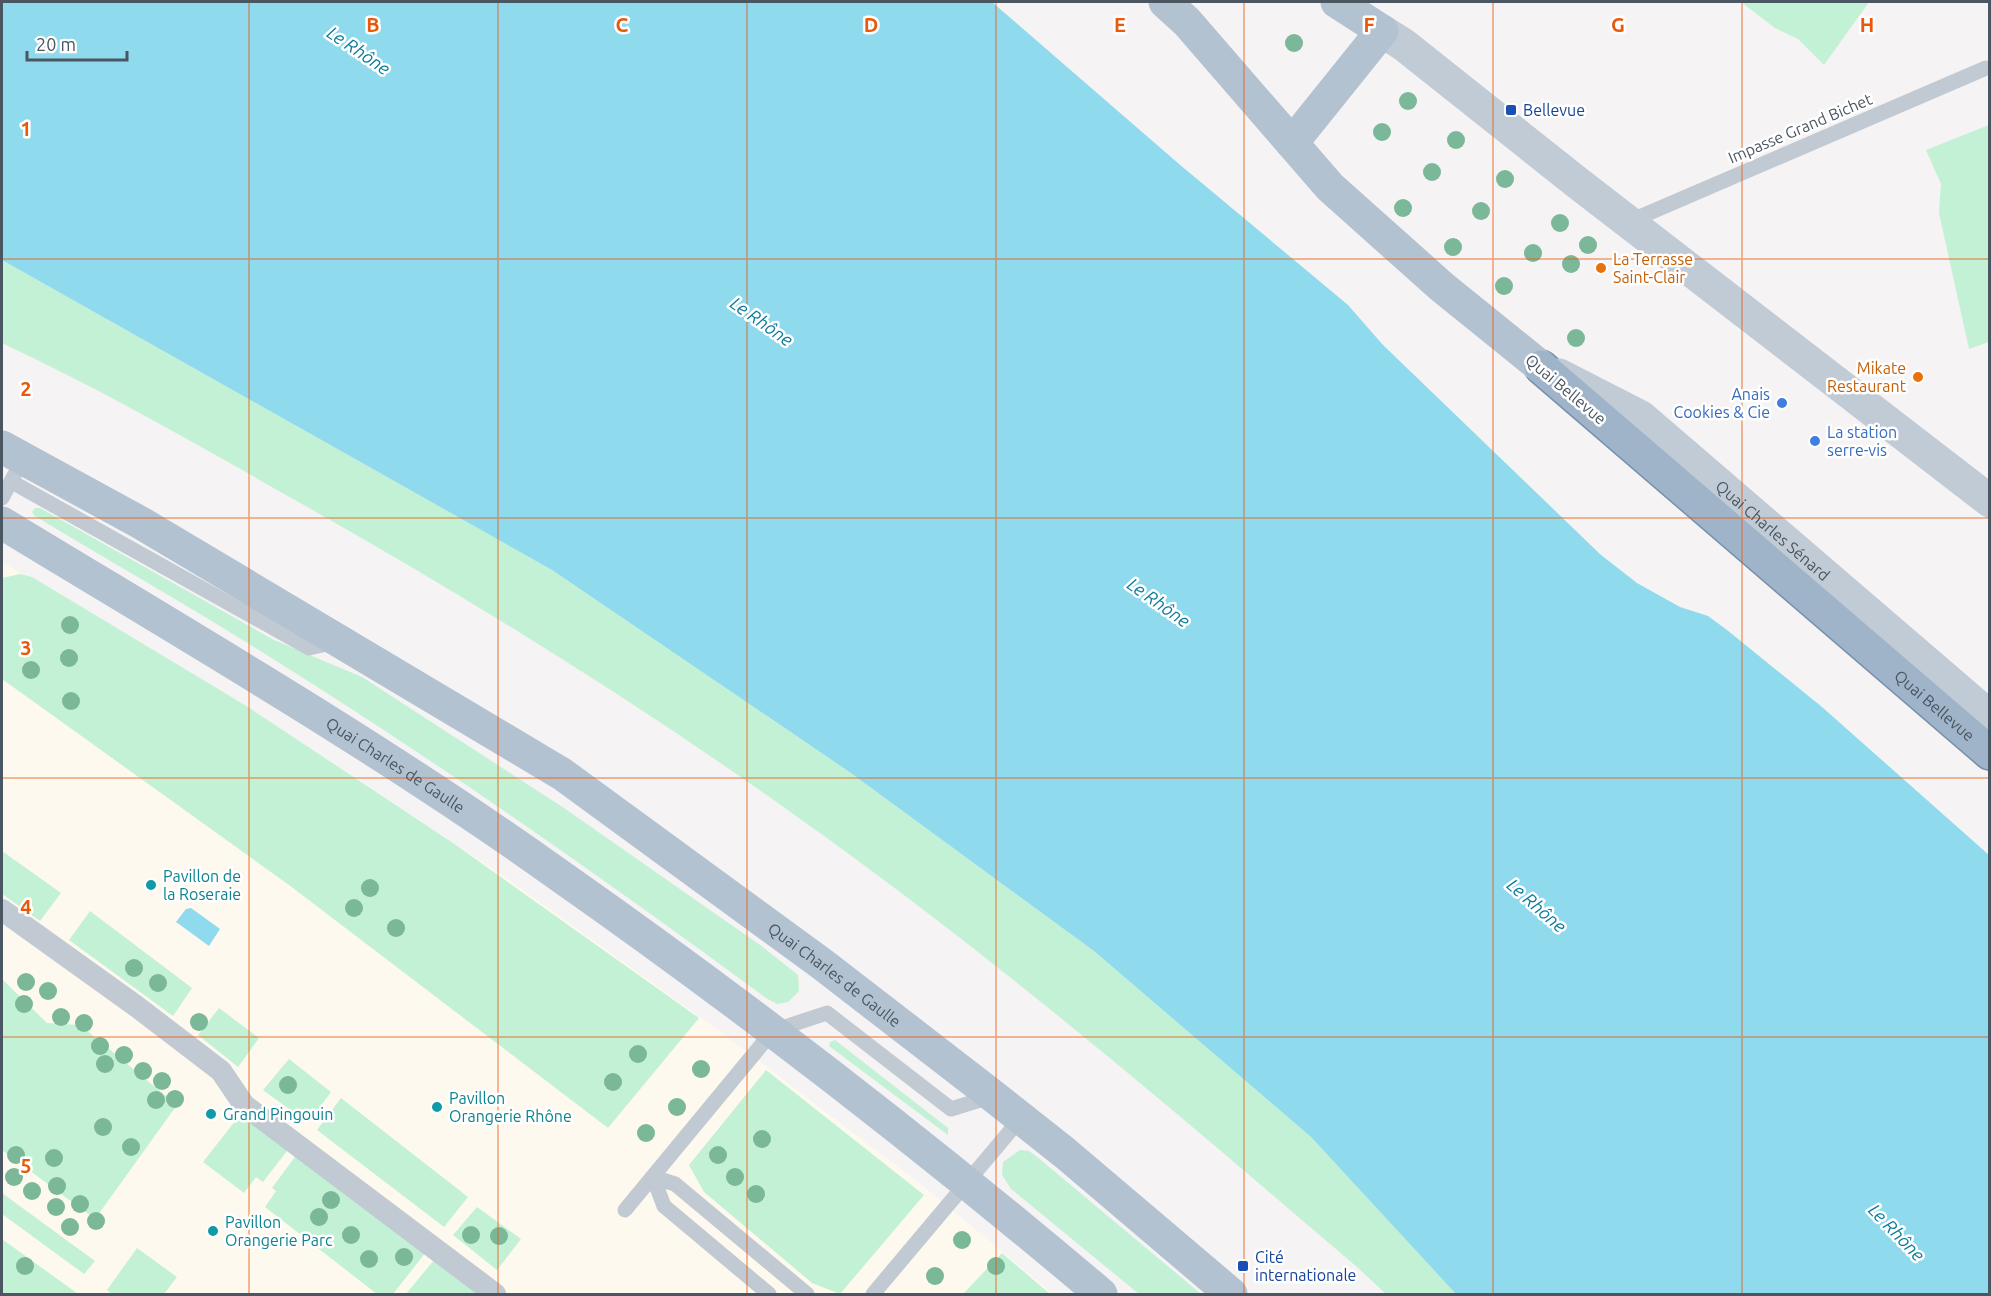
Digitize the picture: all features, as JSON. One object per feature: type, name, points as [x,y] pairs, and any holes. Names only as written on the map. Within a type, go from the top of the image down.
[{"type":"highway","name":"Quai Bellevue","points":[[1541,367],[1989,753]]},
{"type":"main road","name":"Quai Bellevue","points":[[1165,2],[1187,22],[1330,187],[1442,287],[1541,367]]},
{"type":"main road","points":[[1337,2],[1404,45],[1627,222],[1989,501]]},
{"type":"main road","points":[[1292,143],[1382,31]]},
{"type":"main road","name":"Quai Charles Sénard","points":[[1541,367],[1641,417],[1989,717]]},
{"type":"main road","name":"Quai Charles de Gaulle","points":[[12,462],[141,523],[562,774],[822,964],[993,1096],[1074,1160],[1231,1294]]},
{"type":"main road","name":"Quai Charles de Gaulle","points":[[2,523],[322,718],[555,872],[773,1031],[966,1183],[1101,1294]]},
{"type":"street","points":[[2,910],[222,1071],[244,1105],[495,1294]]},
{"type":"lane","name":"Impasse Grand Bichet","points":[[1627,222],[1986,68]]},
{"type":"lane","points":[[2,498],[12,462]]},
{"type":"lane","points":[[626,1210],[773,1031],[827,1013],[951,1109],[993,1096]]},
{"type":"lane","points":[[873,1294],[1021,1118]]},
{"type":"lane","points":[[653,1177],[664,1206],[769,1294]]},
{"type":"lane","points":[[653,1177],[675,1184],[807,1294]]},
{"type":"shaded area","points":[[2,562],[248,707],[499,873],[718,1030],[927,1189],[1053,1294],[2,1294]]},
{"type":"green space","points":[[1741,2],[1869,2],[1824,65],[1798,39],[1775,28]]},
{"type":"green space","points":[[1989,125],[1989,342],[1969,349],[1939,213],[1941,184],[1926,150]]},
{"type":"green space","points":[[2,260],[552,570],[848,771],[1094,951],[1311,1137],[1456,1294],[1386,1294],[1153,1094],[946,927],[740,776],[611,690],[413,568],[211,452],[72,377],[2,343]]},
{"type":"green space","points":[[35,508],[40,508],[274,640],[362,677],[564,808],[760,945],[798,975],[799,991],[788,1002],[777,1004],[766,998],[456,778],[236,636],[35,516],[32,512]]},
{"type":"green space","points":[[20,574],[32,577],[248,707],[453,843],[699,1018],[608,1128],[289,885],[2,679],[2,578]]},
{"type":"green space","points":[[2,851],[61,893],[40,921],[2,894]]},
{"type":"green space","points":[[90,911],[192,988],[173,1016],[69,940]]},
{"type":"green space","points":[[2,979],[47,1023],[80,1025],[177,1105],[95,1219],[2,1150]]},
{"type":"green space","points":[[219,1008],[259,1038],[238,1067],[198,1035]]},
{"type":"green space","points":[[835,1040],[948,1128],[948,1135],[829,1046],[830,1042]]},
{"type":"green space","points":[[289,1059],[331,1092],[308,1123],[263,1090]]},
{"type":"green space","points":[[766,1070],[924,1195],[840,1294],[812,1283],[704,1192],[689,1165]]},
{"type":"green space","points":[[341,1098],[468,1197],[444,1227],[317,1130]]},
{"type":"green space","points":[[243,1111],[290,1147],[263,1182],[256,1177],[244,1193],[203,1162]]},
{"type":"green space","points":[[1020,1150],[1029,1151],[1036,1156],[1201,1294],[1139,1294],[1011,1189],[1002,1175],[1003,1162]]},
{"type":"green space","points":[[297,1154],[426,1252],[393,1294],[377,1294],[265,1207],[276,1191],[272,1188]]},
{"type":"green space","points":[[2,1193],[95,1261],[84,1274],[2,1214]]},
{"type":"green space","points":[[477,1207],[521,1239],[497,1270],[453,1235]]},
{"type":"green space","points":[[2,1239],[78,1294],[2,1294]]},
{"type":"green space","points":[[137,1248],[177,1277],[164,1294],[112,1294],[107,1290]]},
{"type":"green space","points":[[1002,1253],[1050,1294],[963,1294]]},
{"type":"green space","points":[[434,1260],[477,1294],[406,1294]]},
{"type":"water","name":"Le Rhône","points":[[2,2],[992,2],[1179,164],[1348,305],[1383,345],[1601,555],[1637,583],[1680,607],[1708,616],[1727,630],[1822,707],[1989,855],[1989,1294],[1456,1294],[1311,1137],[1094,951],[848,771],[552,570],[2,260]]},
{"type":"water","points":[[191,908],[220,929],[209,946],[176,922],[186,909]]},
{"type":"place","name":"Bellevue","points":[[1511,110]]},
{"type":"place","name":"La Terrasse Saint-Clair","points":[[1601,268]]},
{"type":"place","name":"Mikate Restaurant","points":[[1918,377]]},
{"type":"place","name":"Anais Cookies & Cie","points":[[1782,403]]},
{"type":"place","name":"La station serre-vis","points":[[1815,441]]},
{"type":"place","name":"Pavillon de la Roseraie","points":[[151,885]]},
{"type":"place","name":"Pavillon Orangerie Rhône","points":[[437,1107]]},
{"type":"place","name":"Grand Pingouin","points":[[211,1114]]},
{"type":"place","name":"Pavillon Orangerie Parc","points":[[213,1231]]},
{"type":"place","name":"Cité internationale","points":[[1243,1266]]}]
